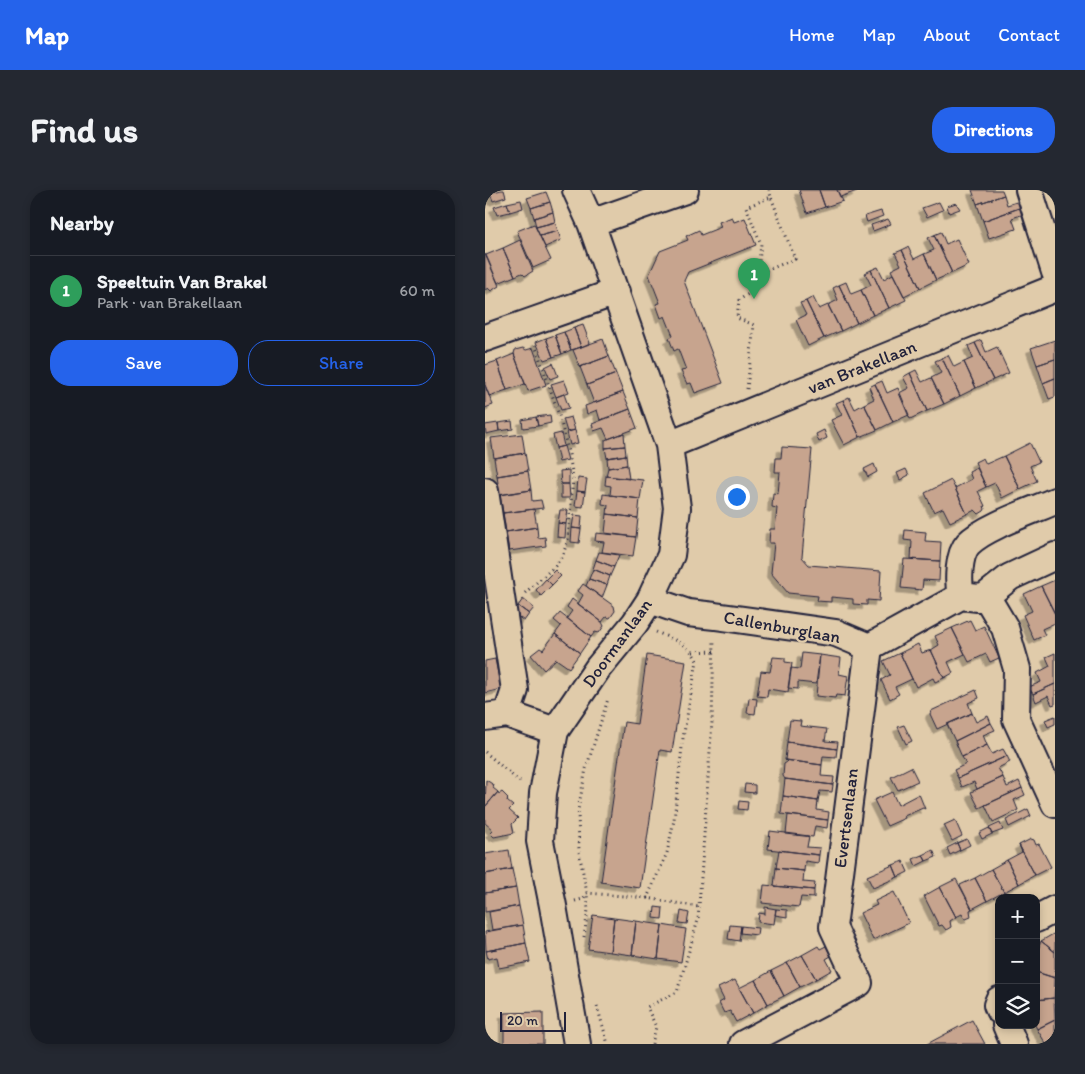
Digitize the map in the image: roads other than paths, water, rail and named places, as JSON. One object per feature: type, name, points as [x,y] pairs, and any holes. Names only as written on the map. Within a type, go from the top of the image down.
[{"type":"street","name":"Doormanlaan","points":[[575,190],[591,223],[669,445],[677,508],[671,555],[649,600],[635,623],[597,668],[555,731],[543,793],[540,841],[577,1044]]},
{"type":"street","points":[[591,223],[685,190]]},
{"type":"street","points":[[1029,190],[1055,272]]},
{"type":"street","name":"van Brakellaan","points":[[669,445],[1055,288]]},
{"type":"street","points":[[485,338],[616,292]]},
{"type":"street","points":[[485,491],[497,598],[515,690],[496,716],[555,731]]},
{"type":"street","points":[[1055,501],[983,532],[967,545],[959,568],[959,587],[973,596],[1005,628],[1017,670],[1016,719],[1055,804]]},
{"type":"street","points":[[869,647],[1055,556]]},
{"type":"street","name":"Callenburglaan","points":[[649,600],[687,614],[715,616],[836,633],[869,647]]},
{"type":"street","name":"Evertsenlaan","points":[[743,1044],[859,983],[833,927],[869,647]]},
{"type":"street","points":[[1040,917],[1055,909]]},
{"type":"street","points":[[1008,1029],[1014,1044]]},
{"type":"place","name":"Speeltuin Van Brakel","points":[[754,299]]}]
